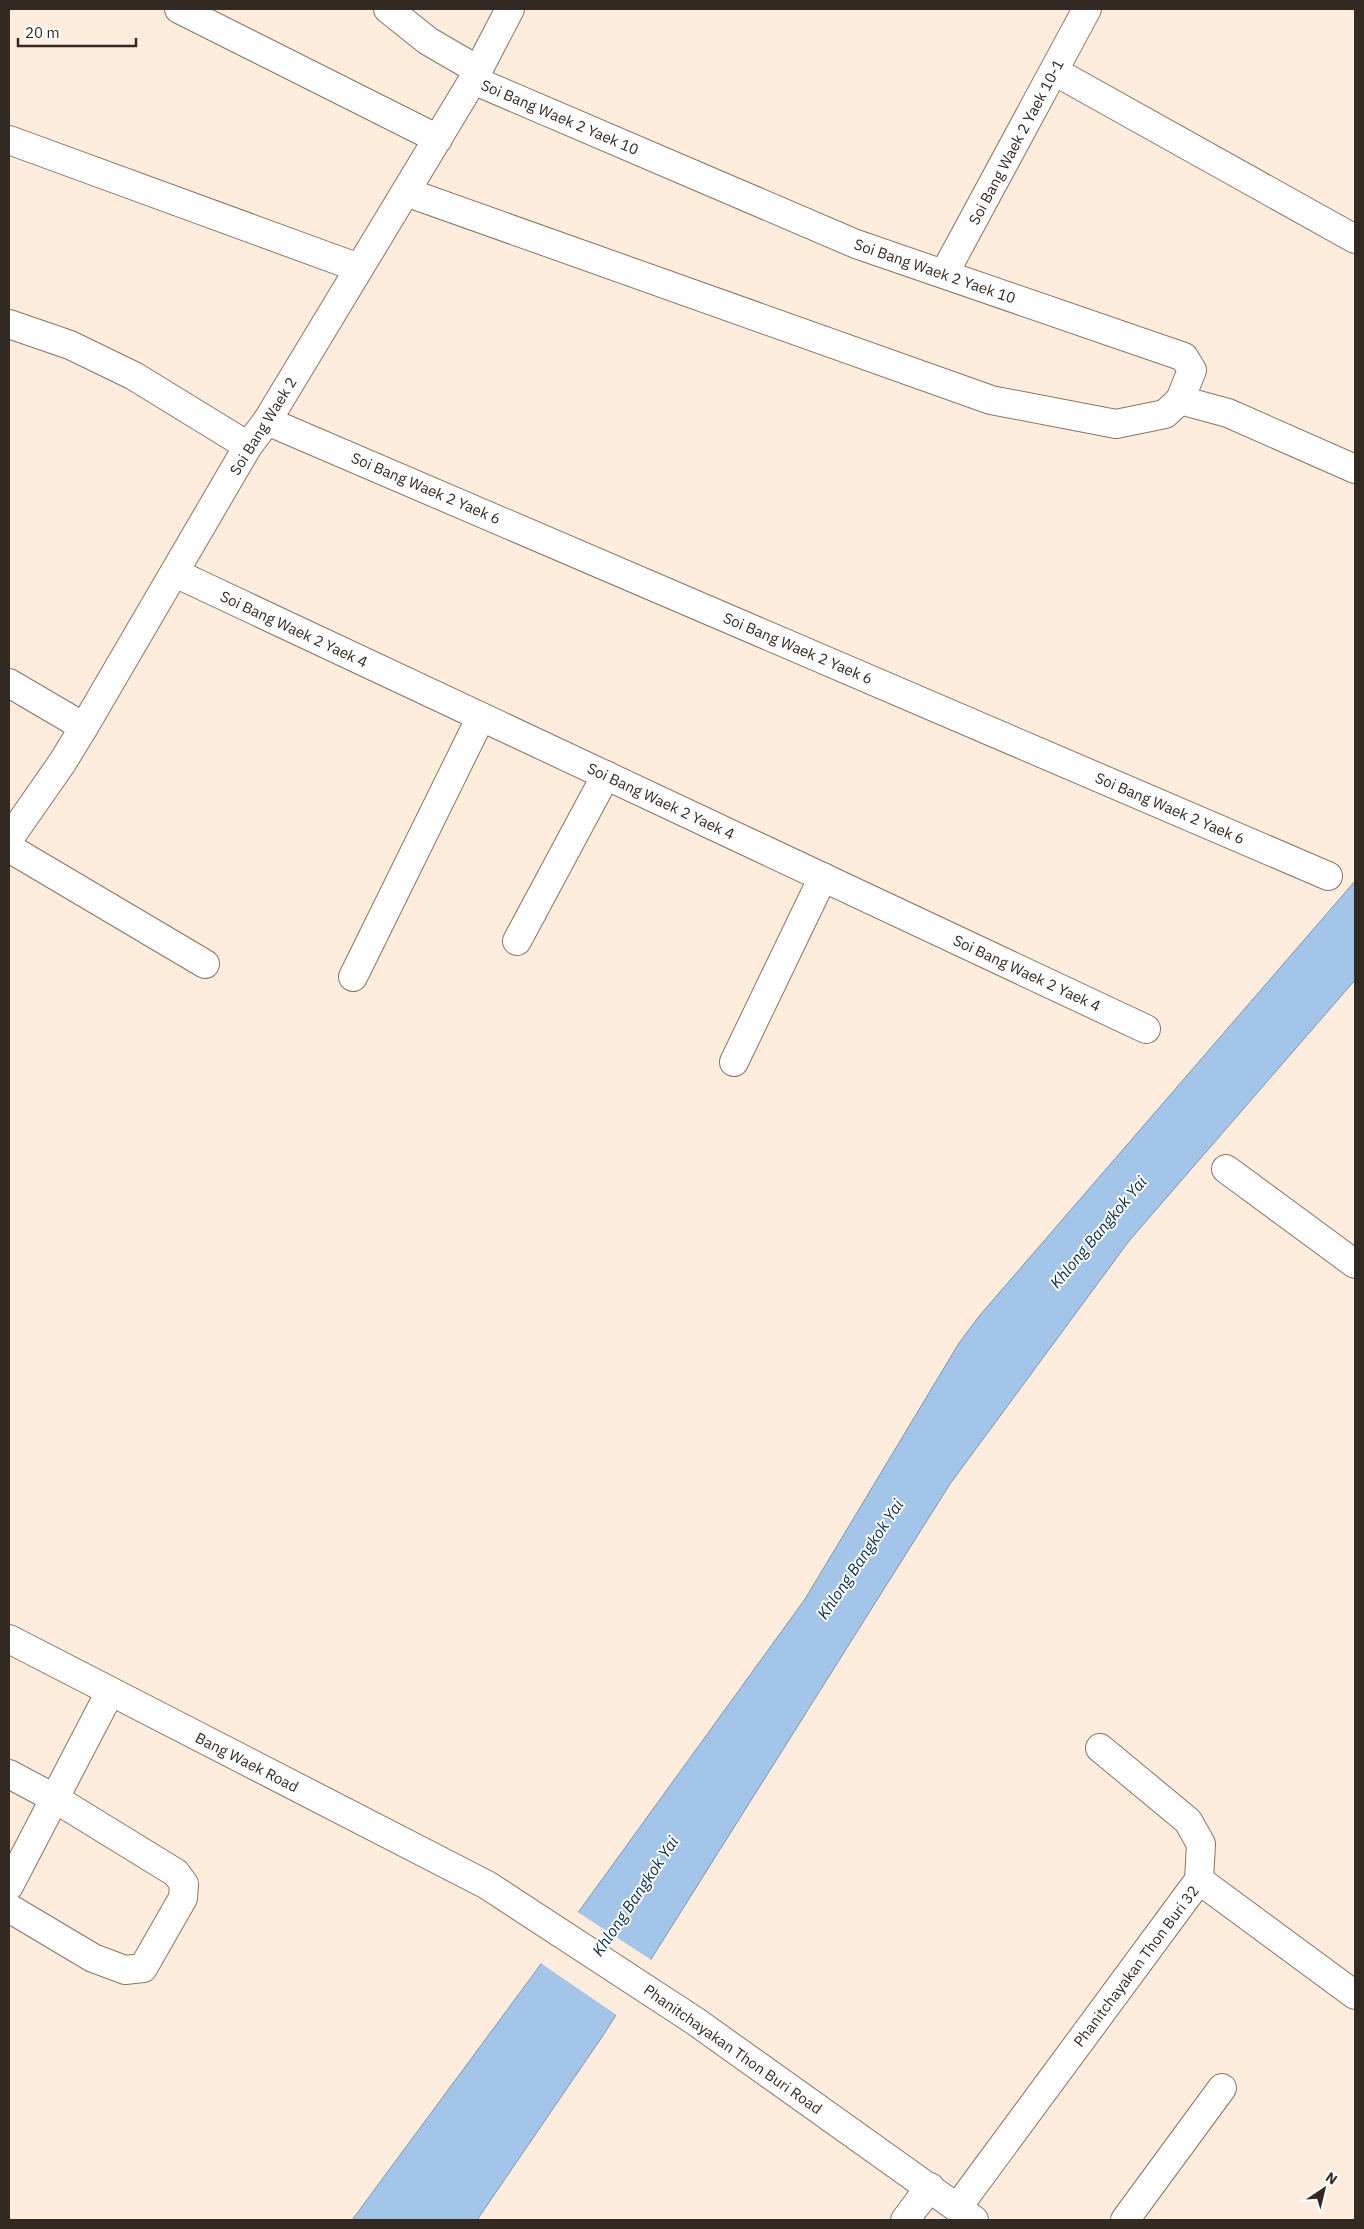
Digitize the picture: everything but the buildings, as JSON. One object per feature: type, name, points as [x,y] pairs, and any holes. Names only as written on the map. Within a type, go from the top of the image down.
[{"type":"street","points":[[179,9],[438,139]]},
{"type":"street","name":"Soi Bang Waek 2 Yaek 10","points":[[388,9],[428,41],[476,75],[856,244],[1184,357],[1192,370],[1180,400]]},
{"type":"street","name":"Soi Bang Waek 2","points":[[9,838],[62,763],[84,727],[248,446],[267,421],[476,75],[510,9]]},
{"type":"street","name":"Soi Bang Waek 2 Yaek 10-1","points":[[944,274],[1087,9]]},
{"type":"street","points":[[1054,71],[1355,239]]},
{"type":"street","points":[[9,140],[359,268]]},
{"type":"street","points":[[406,192],[991,400],[1116,424],[1165,414],[1180,400],[1228,413],[1355,469]]},
{"type":"street","points":[[9,324],[70,345],[134,376],[248,446]]},
{"type":"street","name":"Soi Bang Waek 2 Yaek 6","points":[[267,421],[1328,876]]},
{"type":"street","name":"Soi Bang Waek 2 Yaek 4","points":[[175,573],[1146,1029]]},
{"type":"street","points":[[9,682],[84,727]]},
{"type":"street","points":[[353,977],[481,717]]},
{"type":"street","points":[[517,941],[606,775]]},
{"type":"street","points":[[9,848],[205,964]]},
{"type":"street","points":[[734,1062],[823,877]]},
{"type":"street","points":[[1226,1169],[1355,1264]]},
{"type":"street","name":"Bang Waek Road","points":[[9,1639],[487,1885]]},
{"type":"street","points":[[9,1886],[110,1692]]},
{"type":"street","points":[[1100,1748],[1188,1821],[1201,1844],[1200,1880]]},
{"type":"street","points":[[9,1774],[54,1798],[176,1873],[184,1884],[184,1898],[143,1968],[125,1970],[93,1958],[9,1908]]},
{"type":"street","name":"Phanitchayakan Thon Buri 32","points":[[966,2214],[1200,1880],[1355,1995]]},
{"type":"street","name":"Phanitchayakan Thon Buri Road","points":[[487,1885],[696,2021],[966,2214]]},
{"type":"street","points":[[1125,2220],[1222,2088]]},
{"type":"street","points":[[905,2220],[930,2187]]},
{"type":"water","name":"Khlong Bangkok Yai","points":[[1355,881],[1355,980],[1129,1241],[950,1484],[604,2034],[477,2220],[352,2220],[530,1979],[805,1599],[959,1343],[980,1315]]},
{"type":"pier","points":[[576,1911],[653,1961],[618,2016],[539,1962]]}]
